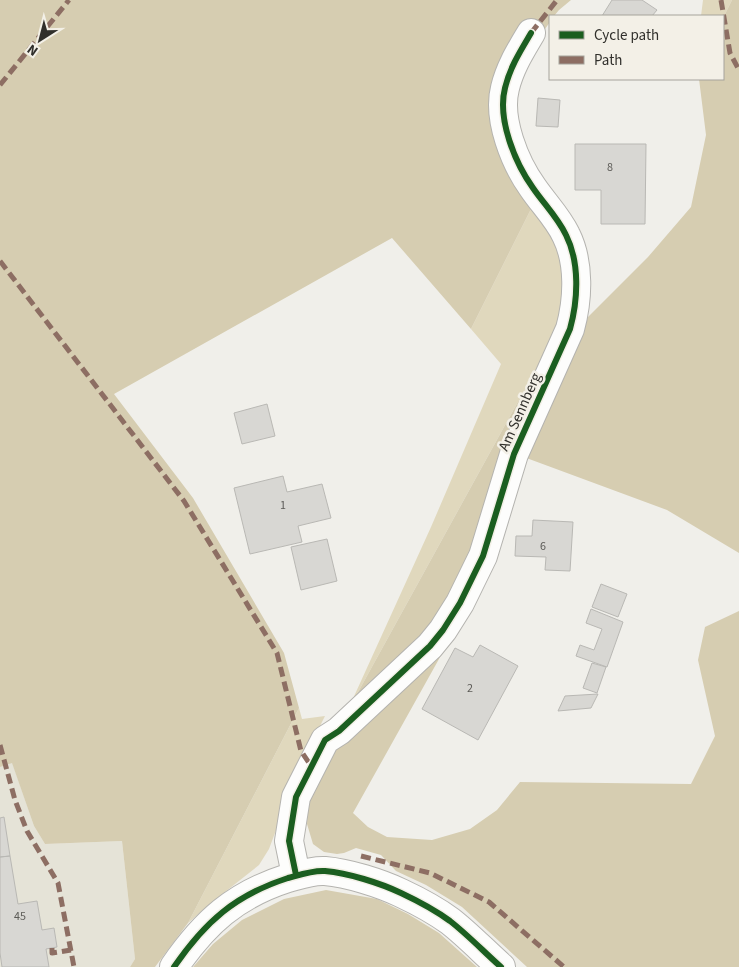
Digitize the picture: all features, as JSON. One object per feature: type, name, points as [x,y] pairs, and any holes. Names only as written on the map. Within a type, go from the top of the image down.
[{"type":"street","name":"Am Sennberg","points":[[296,875],[289,841],[296,797],[325,740],[339,731],[430,646],[460,604],[483,556],[514,454],[570,329],[576,308],[576,283],[567,237],[532,187],[510,146],[504,114],[504,89],[515,59],[532,33]]},
{"type":"street","points":[[174,967],[195,939],[220,913],[239,898],[269,884],[296,875],[324,871],[383,885],[418,901],[450,921],[501,967]]},
{"type":"shaded area","points":[[0,0],[571,0],[555,15],[549,15],[549,23],[530,50],[513,102],[518,142],[543,185],[471,329],[392,238],[114,394],[193,498],[284,653],[299,708],[188,923],[155,967],[130,967],[135,959],[122,841],[45,844],[34,826],[12,763],[0,767]]},
{"type":"shaded area","points":[[703,0],[732,0],[724,16],[701,15]]},
{"type":"shaded area","points":[[732,0],[739,0],[739,553],[667,510],[521,456],[463,616],[353,813],[368,827],[387,837],[432,840],[470,829],[497,810],[520,782],[691,784],[715,736],[698,660],[705,627],[739,611],[739,967],[527,967],[462,907],[426,885],[396,871],[381,855],[356,848],[337,854],[324,852],[313,844],[307,824],[308,797],[346,714],[526,387],[585,320],[648,257],[691,207],[706,135],[699,80],[724,80],[724,16]]},
{"type":"shaded area","points":[[543,185],[585,320],[526,387],[346,714],[431,527],[501,364],[471,329]]},
{"type":"shaded area","points":[[299,708],[302,719],[325,716],[300,766],[269,849],[259,865],[188,923]]},
{"type":"shaded area","points":[[12,762],[34,826],[45,844],[122,841],[135,959],[130,967],[0,967],[0,767]]},
{"type":"shaded area","points":[[326,890],[377,899],[408,914],[439,933],[477,967],[193,967],[213,944],[242,920],[284,899]]},
{"type":"building","points":[[612,0],[642,0],[657,10],[653,15],[603,15]]},
{"type":"building","points":[[538,98],[560,100],[558,127],[536,126]]},
{"type":"building","points":[[575,144],[646,144],[645,224],[601,224],[601,190],[575,190]]},
{"type":"building","points":[[267,404],[275,436],[242,444],[234,413]]},
{"type":"building","points":[[283,476],[287,492],[322,484],[331,518],[298,526],[302,542],[250,554],[234,488]]},
{"type":"building","points":[[533,520],[573,522],[570,571],[545,570],[546,557],[515,556],[516,536],[532,536]]},
{"type":"building","points":[[327,539],[337,581],[301,590],[291,547]]},
{"type":"building","points":[[601,584],[627,594],[618,617],[592,607]]},
{"type":"building","points":[[591,609],[623,622],[607,667],[576,656],[580,645],[594,650],[602,629],[586,623]]},
{"type":"building","points":[[480,645],[518,666],[478,740],[422,709],[455,648],[473,657]]},
{"type":"building","points":[[592,663],[606,667],[597,693],[583,688]]},
{"type":"building","points":[[598,694],[591,708],[558,711],[565,696]]},
{"type":"building","points":[[4,817],[10,856],[0,857],[0,818]]},
{"type":"building","points":[[10,856],[18,904],[37,901],[42,930],[54,928],[57,947],[46,949],[49,967],[2,967],[0,953],[0,857]]},
{"type":"marked path","points":[[0,85],[69,0]]},
{"type":"marked path","points":[[531,33],[557,0]]},
{"type":"marked path","points":[[721,0],[724,15]]},
{"type":"marked path","points":[[724,18],[730,53],[739,70]]},
{"type":"marked path","points":[[0,261],[184,501],[277,653],[301,751],[311,766]]},
{"type":"marked path","points":[[0,745],[15,800],[27,831],[58,883],[74,967]]},
{"type":"marked path","points":[[361,856],[430,873],[489,902],[564,967]]},
{"type":"marked path","points":[[52,948],[52,953],[71,950]]},
{"type":"cycle path","points":[[296,875],[289,841],[296,797],[325,740],[339,731],[430,646],[443,630],[460,603],[483,556],[514,454],[570,329],[576,294],[576,269],[571,246],[559,223],[526,178],[509,140],[503,113],[503,100],[507,80],[516,59],[531,33]]},
{"type":"cycle path","points":[[174,967],[197,936],[237,902],[269,885],[301,874],[320,871],[354,876],[374,882],[420,902],[450,921],[501,967]]}]
